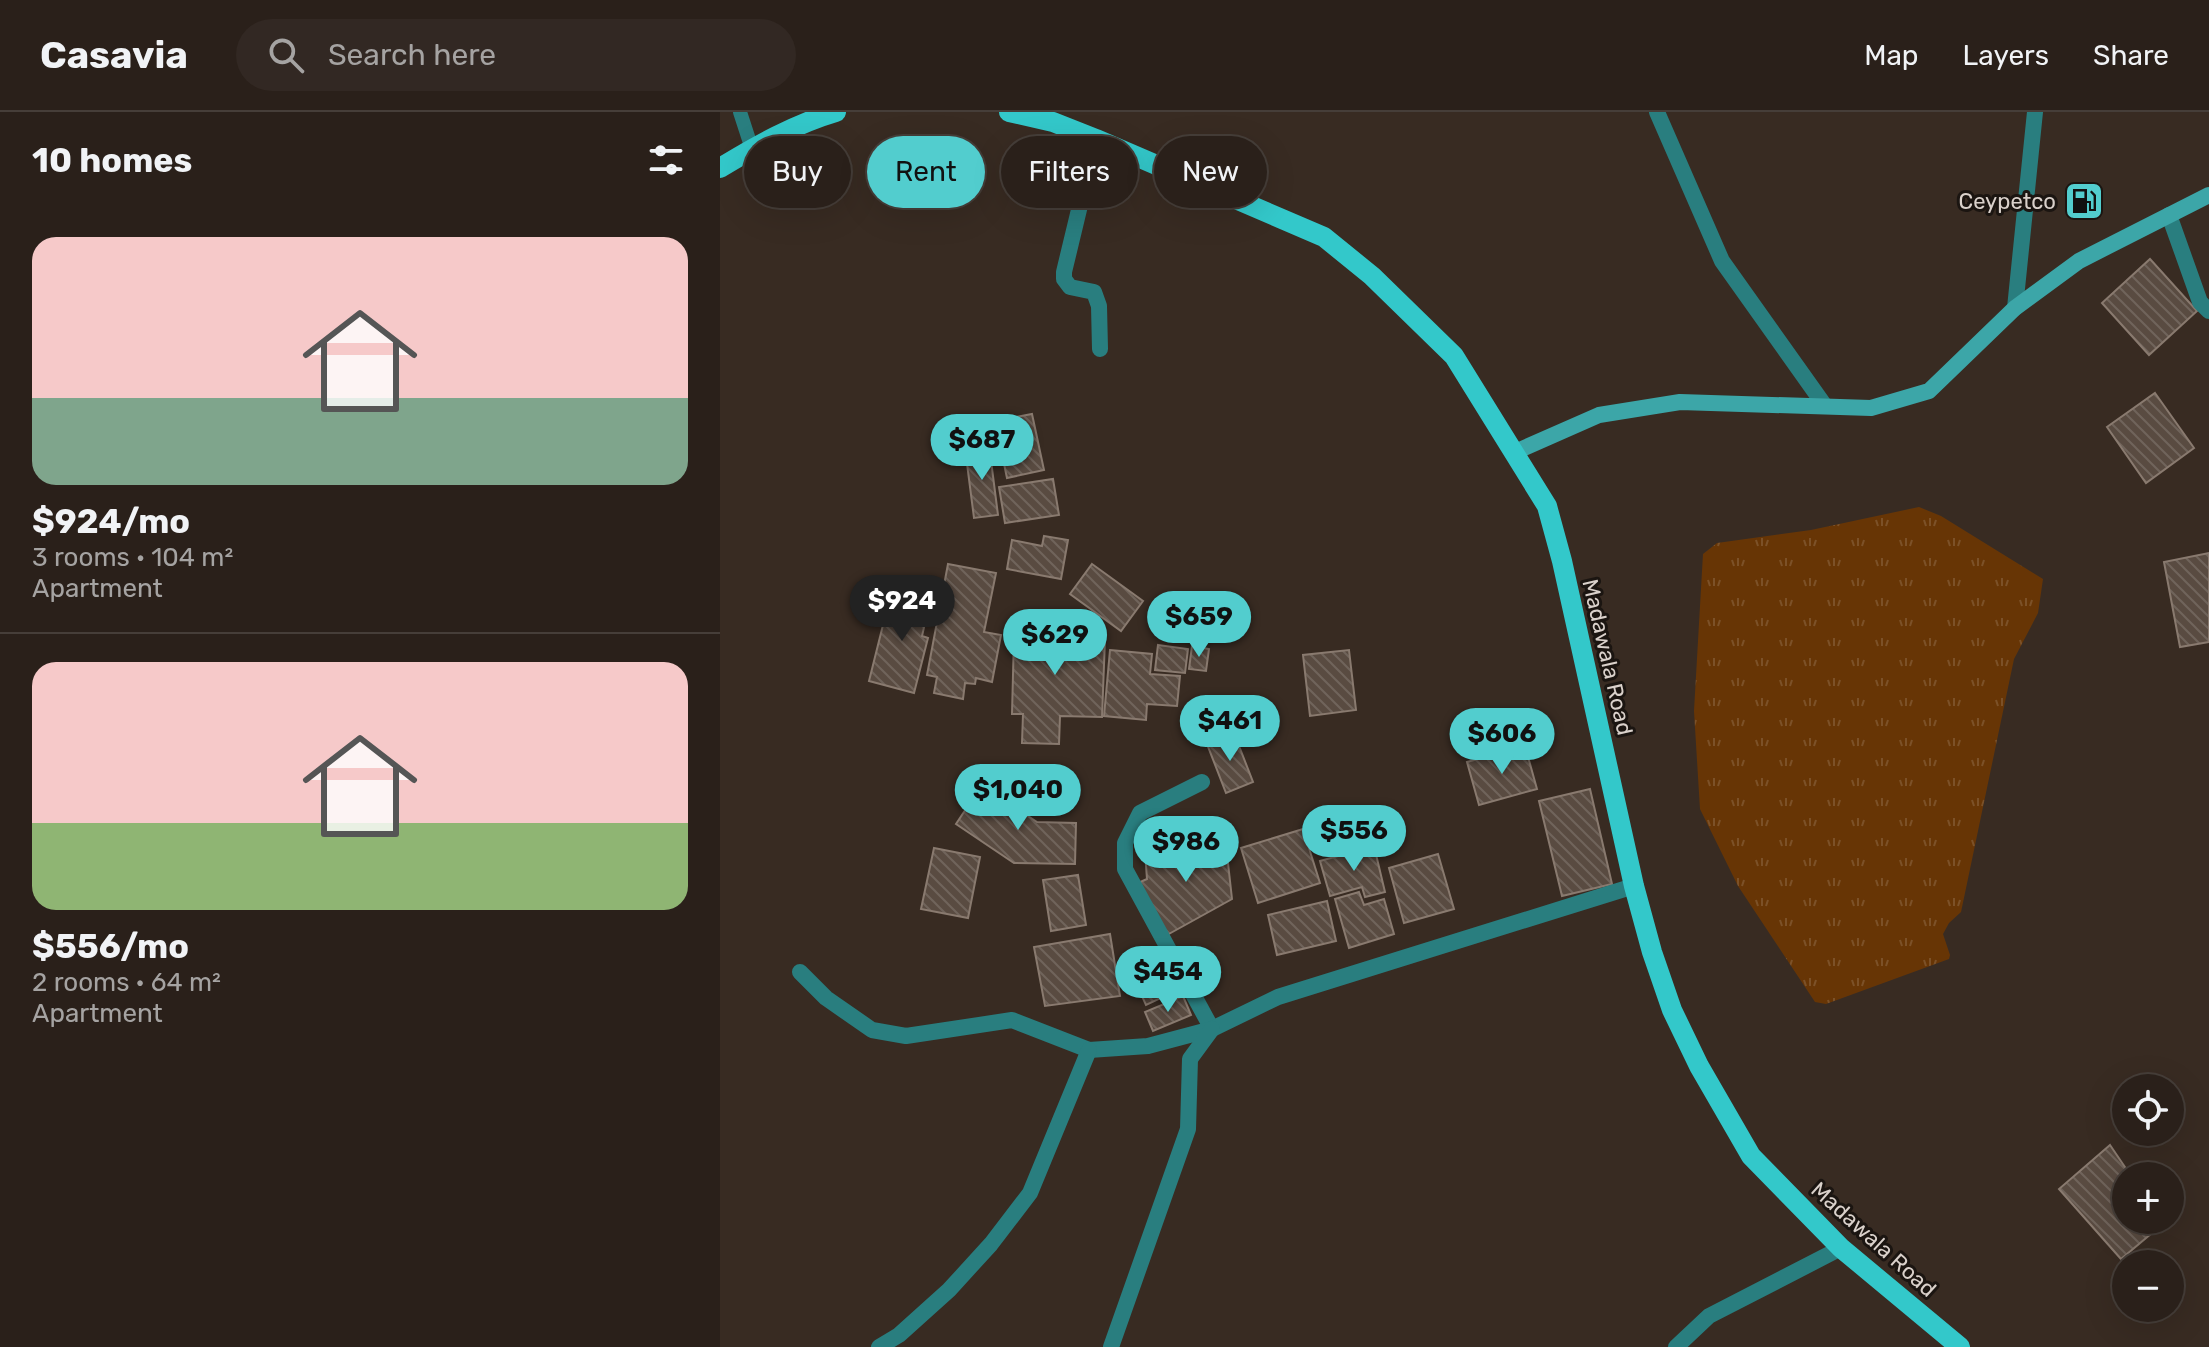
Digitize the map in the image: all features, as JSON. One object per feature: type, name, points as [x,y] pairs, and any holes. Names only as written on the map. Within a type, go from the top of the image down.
[{"type":"main road","points":[[782,136],[836,112]]},
{"type":"main road","name":"Madawala Road","points":[[1009,112],[1055,117],[1090,136]]},
{"type":"main road","points":[[720,168],[744,154]]},
{"type":"main road","name":"Madawala Road","points":[[1138,157],[1324,237],[1372,276],[1454,356],[1547,506],[1652,952],[1672,1010],[1706,1079],[1751,1156],[1841,1248],[1960,1347]]},
{"type":"main road","points":[[1515,452],[1599,415],[1680,402],[1871,408],[1929,391],[2015,308],[2079,261],[2209,195]]},
{"type":"street","points":[[1657,112],[1722,261],[1825,406]]},
{"type":"street","points":[[2015,308],[2035,112]]},
{"type":"street","points":[[1079,208],[1064,279],[1070,287],[1094,292],[1099,306],[1100,349]]},
{"type":"street","points":[[2169,215],[2200,302],[2209,311]]},
{"type":"street","points":[[1202,782],[1140,813],[1125,843],[1125,869],[1212,1029]]},
{"type":"street","points":[[800,972],[826,998],[872,1030],[906,1036],[1012,1020],[1089,1050],[1148,1046],[1212,1029],[1278,997],[1634,886]]},
{"type":"street","points":[[1111,1347],[1188,1129],[1190,1059],[1212,1029]]},
{"type":"street","points":[[879,1347],[899,1335],[949,1290],[991,1244],[1030,1193],[1089,1050]]},
{"type":"street","points":[[1676,1347],[1709,1316],[1841,1248]]},
{"type":"lane","points":[[740,112],[748,136]]},
{"type":"green space","points":[[1919,507],[1941,516],[2043,579],[2038,613],[2014,659],[1961,912],[1943,934],[1949,959],[1826,1004],[1815,1002],[1738,886],[1700,809],[1694,711],[1703,554],[1717,543],[1811,530]]},
{"type":"building","points":[[2150,259],[2197,311],[2149,355],[2102,303]]},
{"type":"building","points":[[2155,393],[2194,448],[2146,483],[2107,427]]},
{"type":"building","points":[[1032,414],[1044,470],[1007,478],[995,421]]},
{"type":"building","points":[[989,445],[998,515],[974,518],[965,448]]},
{"type":"building","points":[[1053,479],[1059,515],[1005,523],[999,487]]},
{"type":"building","points":[[1044,536],[1068,540],[1061,579],[1007,569],[1012,540],[1042,546]]},
{"type":"building","points":[[2209,553],[2209,642],[2180,647],[2164,562]]},
{"type":"building","points":[[948,564],[996,573],[984,632],[1001,635],[992,682],[976,678],[975,684],[965,683],[963,699],[934,693],[937,677],[927,675]]},
{"type":"building","points":[[1092,564],[1143,601],[1121,631],[1070,594]]},
{"type":"building","points":[[897,588],[931,597],[922,636],[928,638],[914,693],[869,681],[883,625],[887,626]]},
{"type":"building","points":[[1026,611],[1064,612],[1063,638],[1105,639],[1102,717],[1060,716],[1059,744],[1022,743],[1023,714],[1012,714],[1014,636],[1025,636]]},
{"type":"building","points":[[1158,645],[1188,649],[1185,673],[1155,670]]},
{"type":"building","points":[[1192,646],[1209,649],[1206,671],[1189,669]]},
{"type":"building","points":[[1110,650],[1152,654],[1150,674],[1180,676],[1177,706],[1147,704],[1146,720],[1104,716]]},
{"type":"building","points":[[1349,650],[1356,710],[1310,716],[1303,655]]},
{"type":"building","points":[[1234,733],[1253,782],[1226,793],[1207,744]]},
{"type":"building","points":[[1525,746],[1537,789],[1479,805],[1467,762]]},
{"type":"building","points":[[982,785],[1037,822],[1076,823],[1075,864],[1014,863],[956,824]]},
{"type":"building","points":[[1590,789],[1612,884],[1562,896],[1539,801]]},
{"type":"building","points":[[1303,829],[1320,883],[1258,903],[1241,848]]},
{"type":"building","points":[[1226,845],[1232,899],[1167,935],[1138,883],[1147,879],[1145,852]]},
{"type":"building","points":[[1374,846],[1385,892],[1365,897],[1362,887],[1330,896],[1320,861]]},
{"type":"building","points":[[934,848],[980,857],[968,918],[921,909]]},
{"type":"building","points":[[1438,854],[1454,909],[1404,923],[1389,868]]},
{"type":"building","points":[[1078,875],[1086,925],[1051,931],[1043,880]]},
{"type":"building","points":[[1359,892],[1364,905],[1384,899],[1394,934],[1349,948],[1335,899]]},
{"type":"building","points":[[1327,901],[1336,941],[1277,955],[1268,915]]},
{"type":"building","points":[[1110,934],[1120,996],[1045,1006],[1034,947]]},
{"type":"building","points":[[1164,956],[1180,989],[1146,1005],[1131,972]]},
{"type":"building","points":[[1183,996],[1191,1015],[1153,1031],[1145,1012]]},
{"type":"building","points":[[2110,1145],[2122,1162],[2112,1162],[2112,1234],[2151,1234],[2132,1250],[2113,1250],[2059,1189]]},
{"type":"place","name":"Ceypetco","points":[[2084,201]]}]
